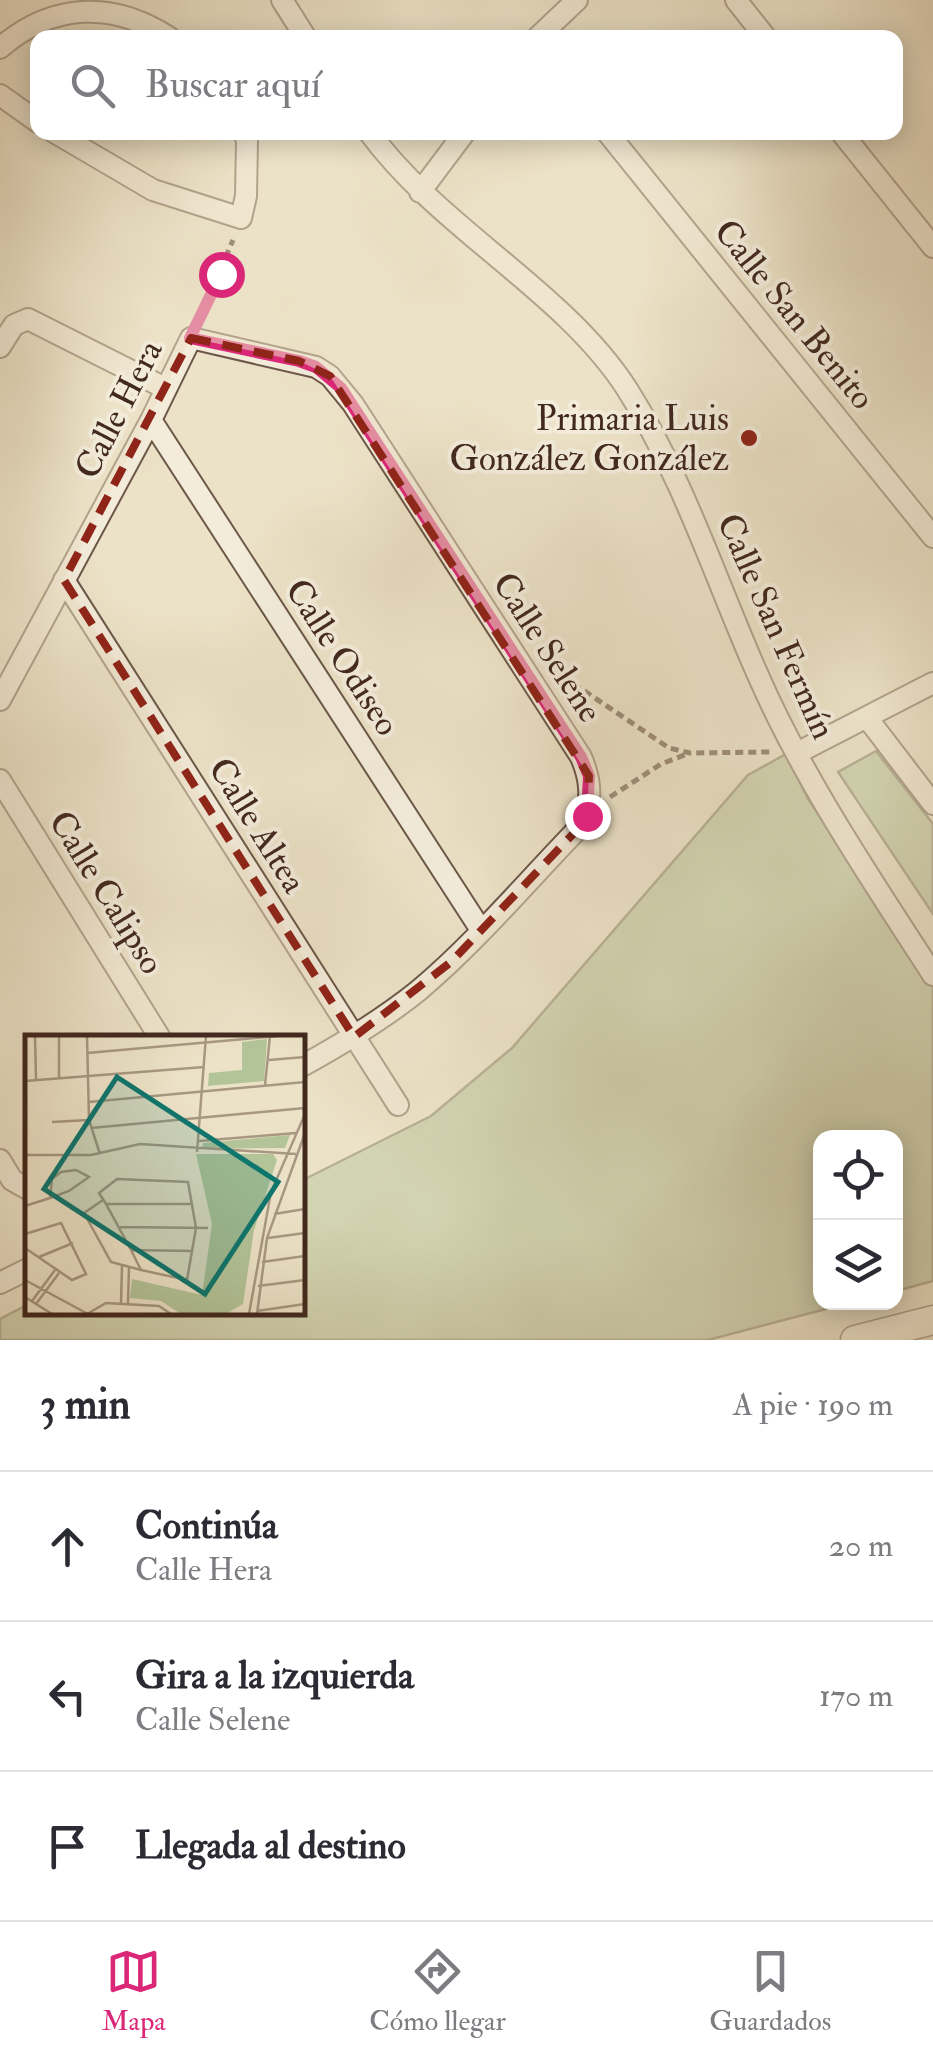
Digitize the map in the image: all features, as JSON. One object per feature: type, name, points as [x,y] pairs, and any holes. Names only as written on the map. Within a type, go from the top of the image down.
[{"type":"street","points":[[282,0],[301,30]]},
{"type":"street","points":[[736,0],[760,30]]},
{"type":"street","points":[[545,30],[575,1]]},
{"type":"street","points":[[0,48],[52,16],[89,4],[153,30]]},
{"type":"street","points":[[0,95],[30,116]]},
{"type":"street","points":[[68,140],[153,190],[241,218],[246,196],[247,140]]},
{"type":"street","name":"Calle San Fermín","points":[[375,140],[420,192],[558,312],[606,360],[628,390],[684,497],[757,674],[798,753],[856,857],[933,975]]},
{"type":"street","points":[[420,192],[458,140]]},
{"type":"street","name":"Calle San Benito","points":[[613,140],[933,536]]},
{"type":"street","points":[[848,140],[933,247]]},
{"type":"street","points":[[0,346],[14,326],[28,319],[166,388]]},
{"type":"street","name":"Calle Hera","points":[[0,700],[151,420],[190,338]]},
{"type":"street","name":"Calle Selene","points":[[190,338],[299,361],[316,367],[341,388],[581,757],[589,776],[587,816]]},
{"type":"street","name":"Calle Odiseo","points":[[151,420],[481,930]]},
{"type":"street","name":"Calle Altea","points":[[64,580],[398,1105]]},
{"type":"street","points":[[798,753],[933,683]]},
{"type":"street","points":[[868,719],[933,804]]},
{"type":"street","name":"Calle Calipso","points":[[0,780],[158,1035]]},
{"type":"street","points":[[305,1064],[354,1037],[416,992],[481,930],[587,816]]},
{"type":"street","points":[[0,1160],[12,1180],[25,1188]]},
{"type":"street","points":[[0,1283],[25,1270]]},
{"type":"street","points":[[855,1340],[933,1320]]},
{"type":"path","name":"Calle Hera","points":[[190,338],[221,274],[241,218]]},
{"type":"path","points":[[551,668],[670,748],[690,753]]},
{"type":"path","points":[[587,816],[628,783],[660,764],[690,753],[798,753]]},
{"type":"highlighted area","points":[[191,338],[299,361],[330,376],[589,776],[587,816],[574,833],[451,962],[354,1037],[64,580]]},
{"type":"green space","points":[[876,751],[933,824],[933,914],[838,772]]},
{"type":"green space","points":[[786,754],[808,799],[933,986],[933,1281],[903,1289],[903,1130],[813,1130],[813,1310],[822,1310],[708,1340],[0,1340],[0,1319],[25,1306],[25,1315],[305,1315],[305,1179],[431,1116],[512,1048],[748,775]]},
{"type":"place","name":"Primaria Luis González González","points":[[749,438]]},
{"type":"route","points":[[221,274],[190,338],[299,361],[316,367],[341,388],[581,757],[589,776],[587,816]]}]
